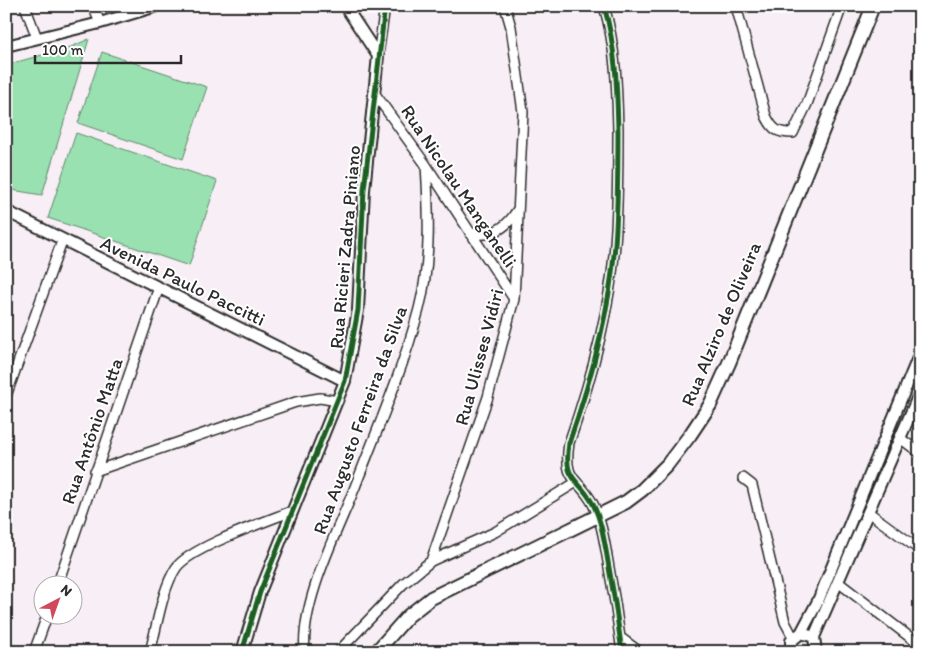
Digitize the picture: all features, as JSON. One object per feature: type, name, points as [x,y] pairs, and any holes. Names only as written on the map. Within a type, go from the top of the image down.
[{"type":"main road","name":"Rua Alziro de Oliveira","points":[[376,652],[408,616],[431,598],[626,502],[668,465],[710,405],[873,6]]},
{"type":"street","points":[[25,6],[37,38]]},
{"type":"street","points":[[94,6],[100,24]]},
{"type":"street","points":[[6,46],[100,24],[157,6]]},
{"type":"street","points":[[345,6],[378,56]]},
{"type":"street","name":"Rua Ricieri Zadra Piniano","points":[[242,652],[260,592],[345,381],[358,310],[364,190],[385,6]]},
{"type":"street","name":"Rua Ulisses Vidiri","points":[[431,561],[488,397],[514,299],[520,207],[523,112],[512,27],[505,6]]},
{"type":"street","points":[[604,6],[614,49],[616,74],[618,182],[615,246],[604,319],[569,444],[568,468],[575,483],[590,498],[598,516],[617,610],[622,652]]},
{"type":"street","points":[[736,6],[766,116],[771,127],[780,133],[793,133],[806,104],[842,6]]},
{"type":"street","name":"Rua Nicolau Manganelli","points":[[375,94],[426,166],[514,299]]},
{"type":"street","name":"Rua Augusto Ferreira da Silva","points":[[305,652],[304,638],[316,584],[390,399],[420,307],[429,217],[426,166]]},
{"type":"street","points":[[470,233],[482,236],[493,234],[513,218],[520,207]]},
{"type":"street","name":"Avenida Paulo Paccitti","points":[[6,211],[24,218],[62,241],[159,287],[345,381]]},
{"type":"street","points":[[6,396],[62,241]]},
{"type":"street","name":"Rua Antônio Matta","points":[[60,576],[159,287]]},
{"type":"street","points":[[792,652],[790,646],[818,601],[920,353]]},
{"type":"street","points":[[816,652],[814,637],[920,392]]},
{"type":"street","points":[[95,471],[296,402],[320,398],[338,401]]},
{"type":"street","points":[[900,438],[920,453]]},
{"type":"street","points":[[743,478],[752,485],[785,622],[797,635],[814,637]]},
{"type":"street","points":[[338,652],[403,584],[431,561],[494,532],[575,483]]},
{"type":"street","points":[[150,652],[168,585],[176,568],[183,559],[200,549],[292,511]]},
{"type":"street","points":[[868,512],[920,550]]},
{"type":"street","points":[[838,582],[920,645]]},
{"type":"street","points":[[34,652],[43,626]]},
{"type":"street","points":[[620,638],[640,652]]},
{"type":"green space","points":[[89,39],[42,195],[6,189],[6,65],[71,47]]},
{"type":"green space","points":[[102,52],[207,87],[183,159],[78,123]]},
{"type":"green space","points":[[76,133],[217,181],[189,266],[48,218]]},
{"type":"cycle path","points":[[242,652],[260,592],[345,381],[358,310],[364,190],[385,6]]},
{"type":"cycle path","points":[[604,6],[611,37],[617,99],[618,173],[615,244],[604,320],[585,395],[569,443],[568,465],[573,478],[593,504],[600,523],[605,543],[622,652]]}]
